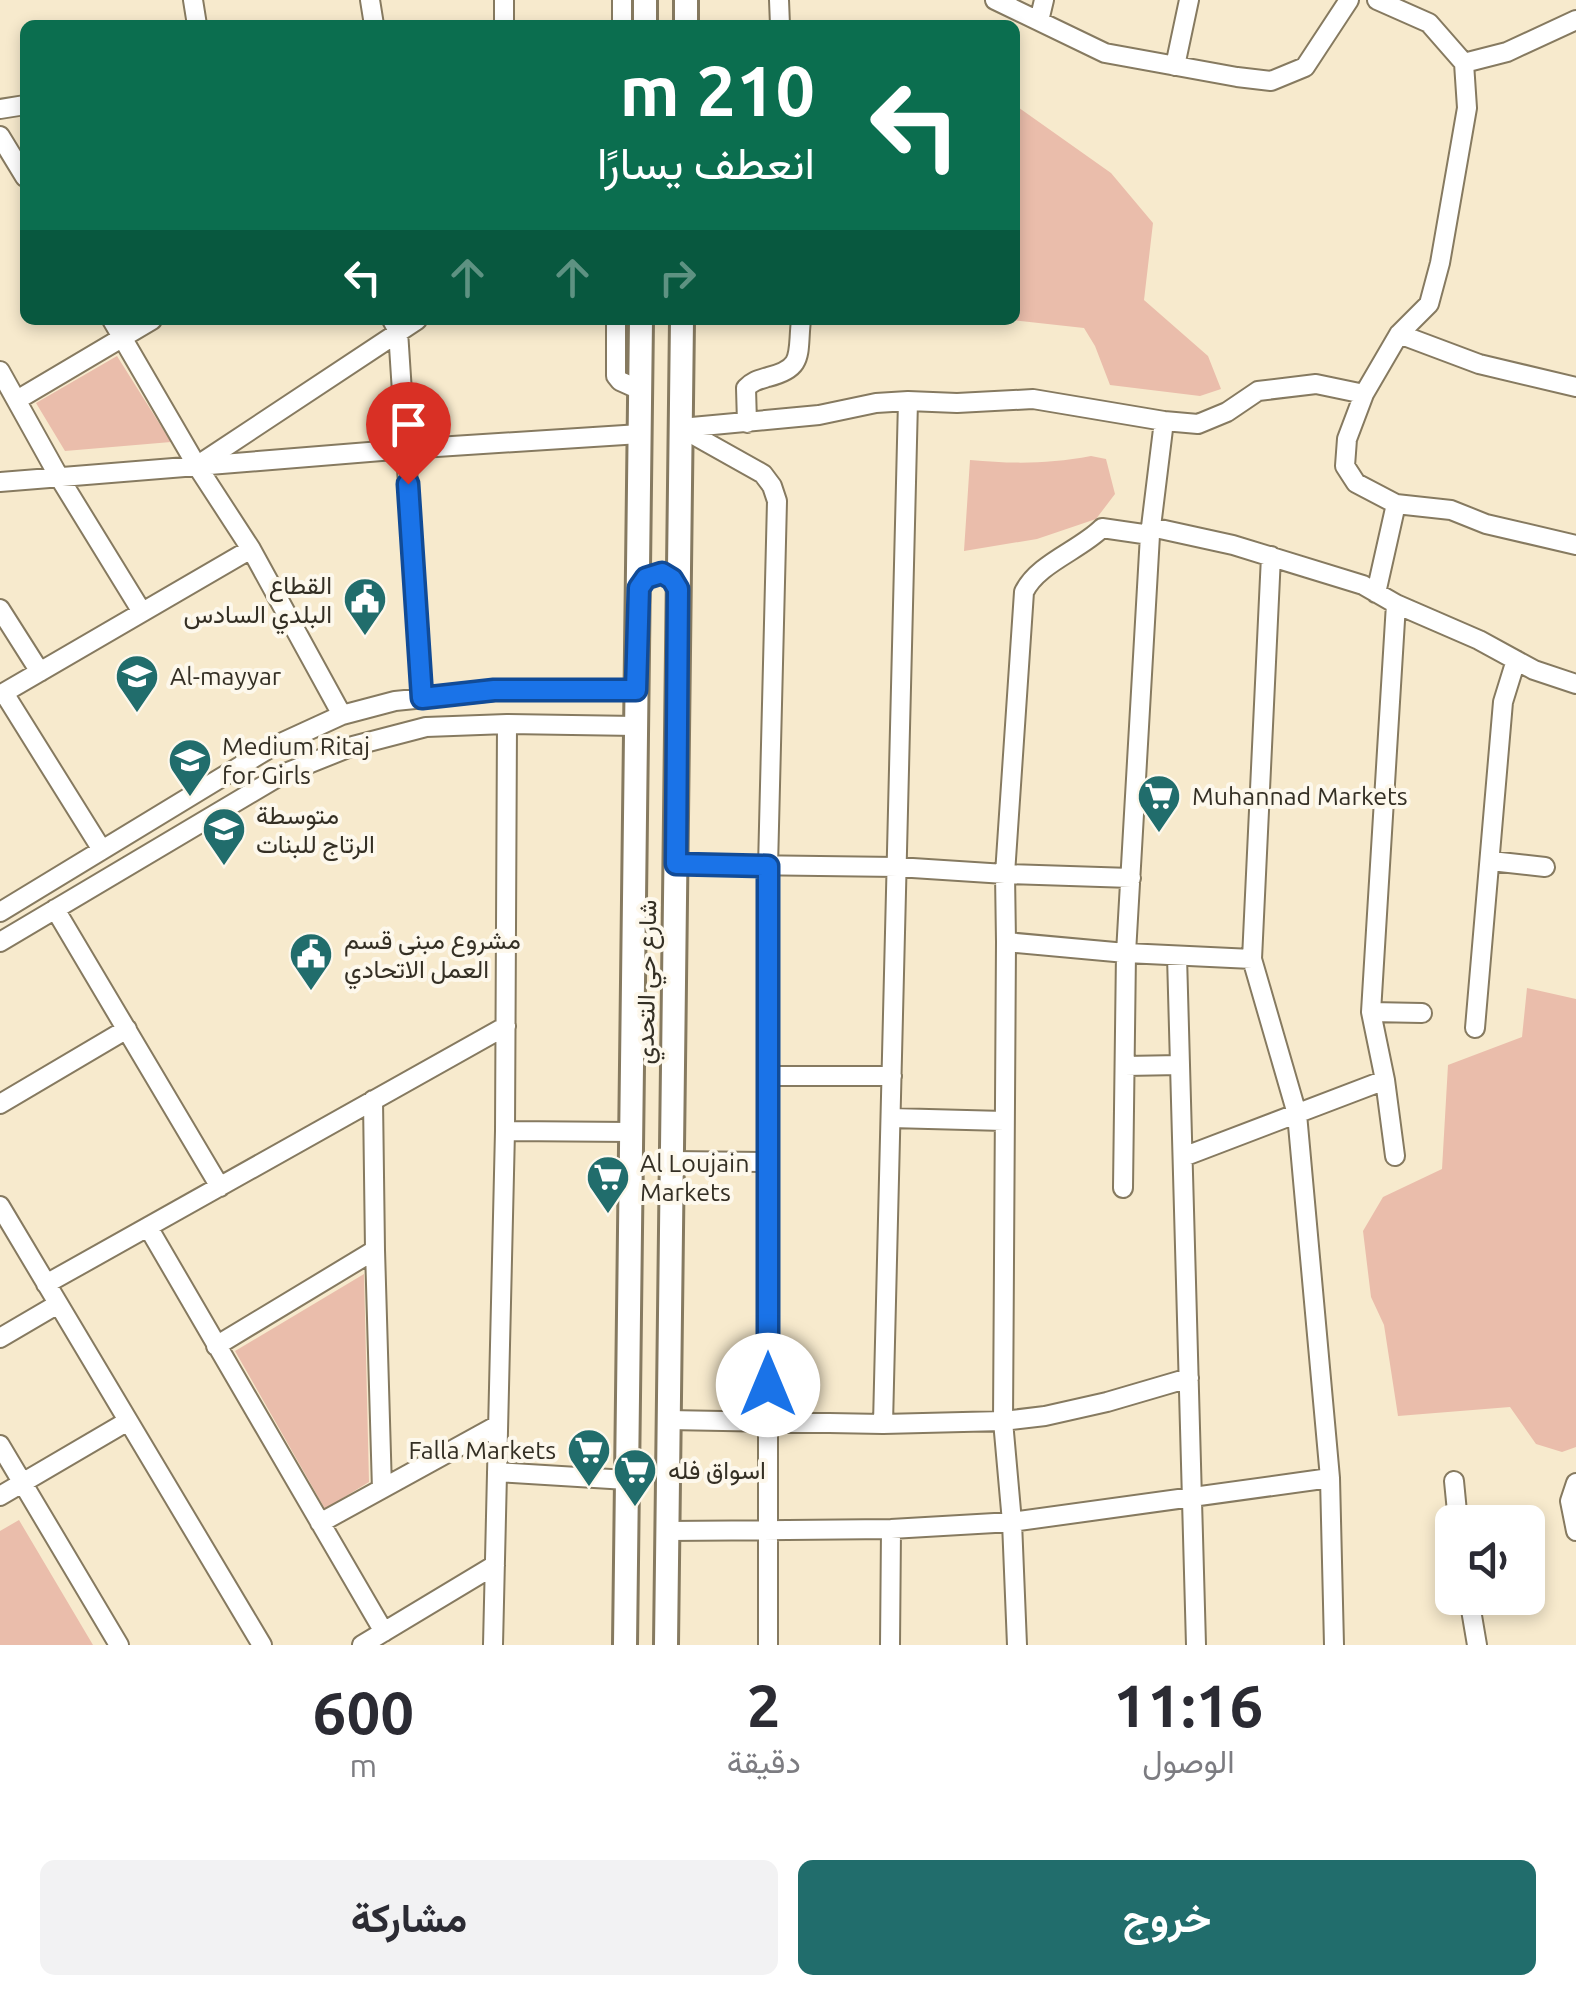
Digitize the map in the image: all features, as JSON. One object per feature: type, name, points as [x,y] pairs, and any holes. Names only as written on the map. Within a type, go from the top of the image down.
[{"type":"main road","name":"شارع حي التحدي","points":[[625,1645],[641,325]]},
{"type":"main road","name":"شارع حي التحدي","points":[[666,1645],[682,325]]},
{"type":"main road","points":[[639,516],[641,528],[656,538],[672,534],[680,518]]},
{"type":"main road","points":[[638,593],[646,578],[662,573],[676,584],[679,595]]},
{"type":"street","points":[[995,0],[1106,53],[1271,81],[1305,66],[1349,0]]},
{"type":"street","points":[[1039,21],[1044,0]]},
{"type":"street","points":[[1175,66],[1189,0]]},
{"type":"street","points":[[1377,0],[1429,23],[1464,64],[1467,108],[1429,304],[1400,334],[1364,394],[1347,439],[1346,466],[1356,483],[1396,504],[1450,510],[1486,524],[1576,545]]},
{"type":"street","points":[[1464,64],[1507,52],[1576,20]]},
{"type":"street","points":[[0,136],[20,169]]},
{"type":"street","points":[[115,325],[196,466],[251,549],[342,715]]},
{"type":"street","points":[[17,400],[144,325]]},
{"type":"street","points":[[616,325],[616,376],[640,390]]},
{"type":"street","points":[[746,423],[746,388],[752,382],[784,374],[792,368],[799,325]]},
{"type":"street","points":[[196,466],[395,326],[422,698]]},
{"type":"street","points":[[1400,334],[1479,364],[1576,387]]},
{"type":"street","points":[[0,371],[58,477],[142,612]]},
{"type":"street","points":[[681,428],[819,415],[856,406],[908,401],[1033,399],[1164,422],[1198,424],[1227,412],[1258,391],[1316,384],[1364,394]]},
{"type":"street","points":[[883,1424],[908,401]]},
{"type":"street","points":[[1123,1188],[1126,953],[1151,531],[1164,422]]},
{"type":"street","points":[[681,428],[763,474],[776,493],[768,866],[768,1645]]},
{"type":"street","points":[[0,482],[406,448],[640,434]]},
{"type":"street","points":[[1376,592],[1396,504]]},
{"type":"street","points":[[1017,1645],[1012,1522],[1002,1421],[1005,874],[1024,592],[1038,574],[1102,528],[1151,531],[1233,545],[1362,584],[1534,670],[1576,684]]},
{"type":"street","points":[[102,850],[2,694],[251,549]]},
{"type":"street","points":[[1271,556],[1252,960],[1298,1114],[1330,1478],[1334,1645]]},
{"type":"street","points":[[1395,1156],[1371,1012],[1396,604]]},
{"type":"street","points":[[0,610],[40,672]]},
{"type":"street","points":[[1475,1028],[1503,702],[1516,660]]},
{"type":"street","points":[[0,912],[270,748],[342,715],[382,704],[494,690],[636,690]]},
{"type":"street","points":[[562,690],[572,704],[570,716],[562,724]]},
{"type":"street","points":[[493,1645],[505,1131],[507,724]]},
{"type":"street","points":[[0,942],[283,774],[318,759],[389,735],[426,728],[507,724],[636,726]]},
{"type":"street","points":[[1491,860],[1545,867]]},
{"type":"street","points":[[676,864],[897,867],[1131,878]]},
{"type":"street","points":[[23,898],[23,913],[34,922]]},
{"type":"street","points":[[55,909],[220,1186]]},
{"type":"street","points":[[1006,942],[1252,960]]},
{"type":"street","points":[[1177,956],[1196,1645]]},
{"type":"street","points":[[1371,1012],[1422,1013]]},
{"type":"street","points":[[46,1284],[506,1026]]},
{"type":"street","points":[[0,1104],[128,1029]]},
{"type":"street","points":[[1125,1066],[1180,1065]]},
{"type":"street","points":[[768,1076],[892,1076]]},
{"type":"street","points":[[1183,1157],[1385,1080]]},
{"type":"street","points":[[374,1100],[382,1489]]},
{"type":"street","points":[[890,1118],[1004,1121]]},
{"type":"street","points":[[505,1131],[631,1132]]},
{"type":"street","points":[[672,1161],[768,1162]]},
{"type":"street","points":[[0,1206],[262,1645]]},
{"type":"street","points":[[148,1227],[384,1632]]},
{"type":"street","points":[[216,1346],[375,1250]]},
{"type":"street","points":[[0,1338],[58,1304]]},
{"type":"street","points":[[668,1420],[883,1424],[1002,1421],[1108,1402],[1189,1378]]},
{"type":"street","points":[[0,1496],[128,1421]]},
{"type":"street","points":[[320,1523],[498,1426]]},
{"type":"street","points":[[0,1444],[119,1645]]},
{"type":"street","points":[[497,1472],[627,1480]]},
{"type":"street","points":[[668,1531],[891,1529],[1012,1522],[1330,1478]]},
{"type":"street","points":[[1454,1480],[1456,1505]]},
{"type":"street","points":[[1576,1483],[1570,1501],[1576,1531]]},
{"type":"street","points":[[890,1645],[891,1529]]},
{"type":"street","points":[[362,1645],[495,1565]]},
{"type":"street","points":[[1473,1615],[1477,1645]]},
{"type":"shaded area","points":[[1020,109],[1111,173],[1153,223],[1144,300],[1208,356],[1221,389],[1200,396],[1110,385],[1084,328],[1020,321]]},
{"type":"shaded area","points":[[117,356],[171,442],[65,451],[36,403]]},
{"type":"shaded area","points":[[1091,456],[1106,459],[1115,494],[1096,519],[1037,539],[964,551],[970,460],[1030,462]]},
{"type":"shaded area","points":[[1527,988],[1576,999],[1576,1447],[1562,1452],[1536,1444],[1510,1407],[1398,1416],[1384,1325],[1371,1297],[1363,1231],[1383,1197],[1442,1169],[1448,1065],[1522,1037]]},
{"type":"shaded area","points":[[364,1274],[369,1482],[325,1509],[235,1351]]},
{"type":"shaded area","points":[[19,1520],[93,1645],[0,1645],[0,1531]]},
{"type":"place","name":"القطاع البلدي السادس","points":[[365,637]]},
{"type":"place","name":"Al-mayyar","points":[[137,714]]},
{"type":"place","name":"Medium Ritaj for Girls","points":[[190,798]]},
{"type":"place","name":"Muhannad Markets","points":[[1159,834]]},
{"type":"place","name":"متوسطة الرتاج للبنات","points":[[224,867]]},
{"type":"place","name":"مشروع مبنى قسم العمل الاتحادي","points":[[311,992]]},
{"type":"place","name":"Al Loujain Markets","points":[[608,1215]]},
{"type":"place","name":"Falla Markets","points":[[589,1488]]},
{"type":"place","name":"اسواق فله","points":[[635,1508]]},
{"type":"route","points":[[408,484],[422,698],[494,690],[636,690],[639,588],[650,575],[662,573],[678,589],[676,864],[768,866],[768,1385]]}]
